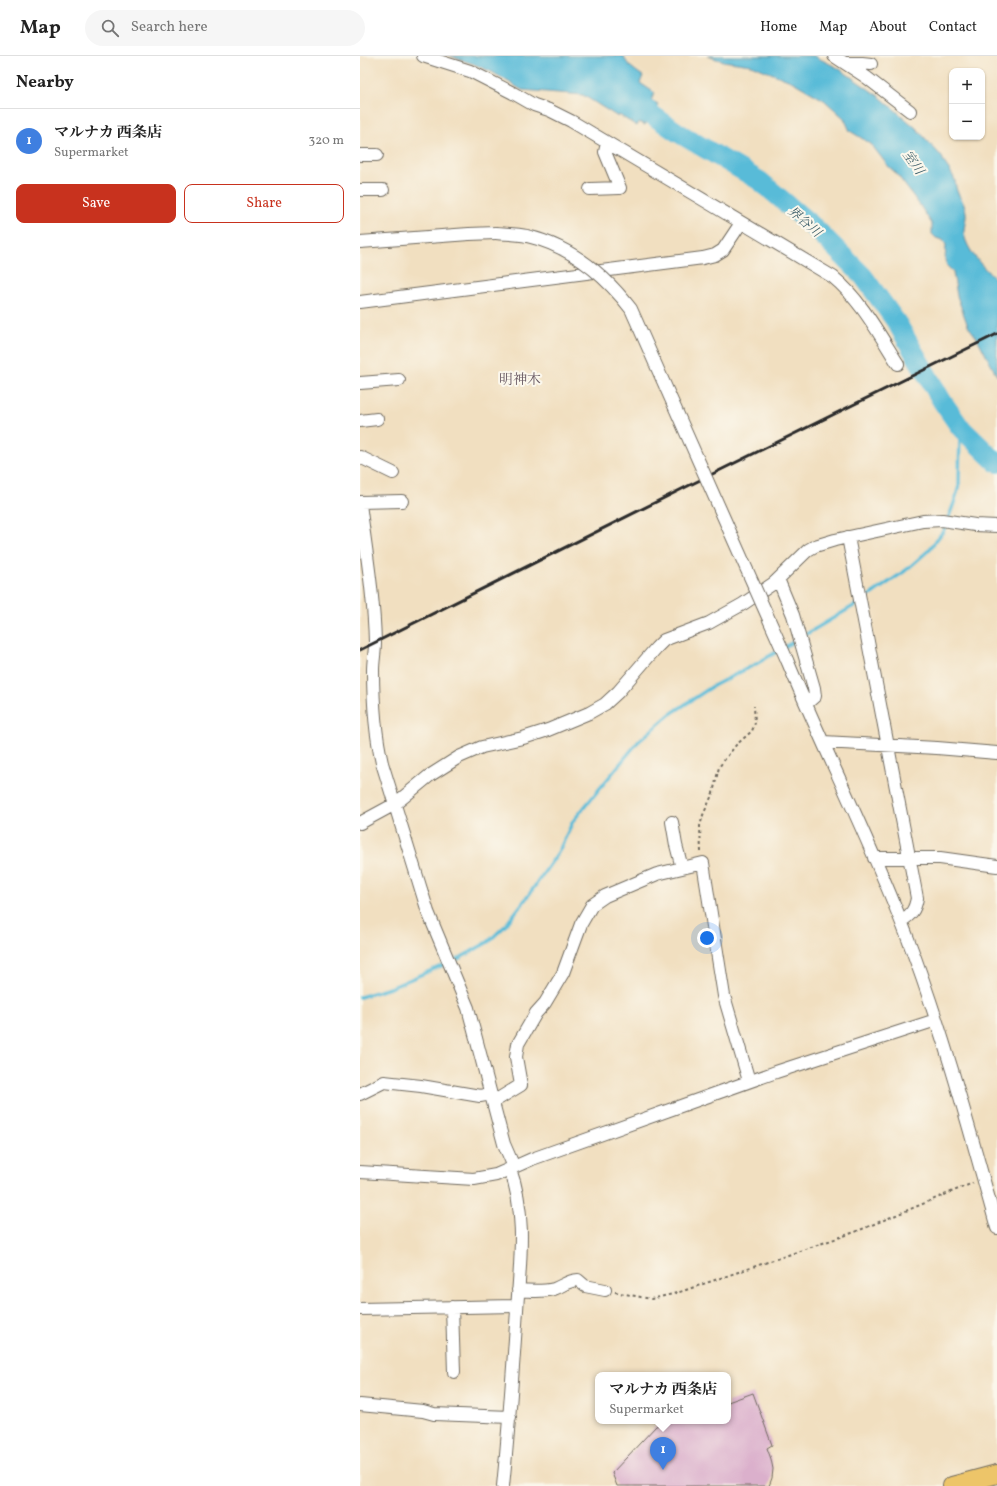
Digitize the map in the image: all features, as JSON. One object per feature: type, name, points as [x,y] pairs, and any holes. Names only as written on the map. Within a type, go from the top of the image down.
[{"type":"highway","points":[[952,1486],[997,1474]]},
{"type":"street","points":[[423,56],[470,71],[534,105],[549,110],[571,121],[833,278],[845,287],[873,323],[898,364]]},
{"type":"street","points":[[834,56],[846,63],[910,111]]},
{"type":"street","points":[[846,63],[858,62],[871,64]]},
{"type":"street","points":[[590,189],[620,188],[605,152],[607,143]]},
{"type":"street","points":[[360,155],[377,155]]},
{"type":"street","points":[[360,190],[383,190]]},
{"type":"street","points":[[360,302],[703,258],[715,255],[723,250],[741,223]]},
{"type":"street","points":[[360,242],[496,233],[526,236],[546,242],[566,251],[600,274],[617,291],[631,309],[901,921],[936,1020],[983,1179],[993,1199],[997,1228]]},
{"type":"street","points":[[360,384],[398,380]]},
{"type":"street","points":[[360,421],[377,418]]},
{"type":"street","points":[[360,457],[393,473]]},
{"type":"street","points":[[402,501],[360,503],[371,583],[375,643],[373,669],[375,717],[382,763],[428,912],[468,1008],[504,1144],[512,1168],[519,1201],[522,1230],[510,1417],[502,1486]]},
{"type":"street","points":[[360,823],[395,804],[429,776],[459,757],[482,747],[523,738],[548,730],[589,713],[605,704],[618,692],[664,640],[709,623],[731,611],[778,579],[814,546],[923,521],[947,520],[975,526],[997,526]]},
{"type":"street","points":[[848,537],[917,898],[916,907],[901,921]]},
{"type":"street","points":[[778,579],[793,615],[814,688],[815,696],[806,704]]},
{"type":"street","points":[[823,742],[937,748],[997,753]]},
{"type":"street","points":[[672,822],[682,868]]},
{"type":"street","points":[[874,858],[940,858],[997,866]]},
{"type":"street","points":[[360,1094],[384,1082],[421,1086],[492,1098],[521,1085],[516,1057],[518,1044],[536,1013],[545,1003],[563,973],[581,924],[592,905],[605,896],[657,874],[704,863],[724,996],[749,1081]]},
{"type":"street","points":[[360,1172],[474,1179],[496,1175],[532,1159],[749,1081],[936,1020]]},
{"type":"street","points":[[518,1290],[538,1291],[552,1289],[567,1284],[572,1280],[578,1280],[585,1286],[605,1290]]},
{"type":"street","points":[[360,1309],[517,1306]]},
{"type":"street","points":[[452,1307],[454,1372]]},
{"type":"street","points":[[360,1405],[423,1411],[434,1414],[510,1417]]},
{"type":"path","points":[[704,863],[699,835],[703,815],[713,793],[719,767],[736,745],[752,731],[755,723],[754,706]]},
{"type":"path","points":[[605,1290],[651,1299],[677,1294],[848,1234],[983,1179]]},
{"type":"water","points":[[450,56],[624,56],[629,65],[643,76],[640,83],[655,93],[651,100],[658,104],[645,125],[639,122],[637,126],[619,115],[618,117],[583,95],[522,90],[492,72]]},
{"type":"water","name":"室川","points":[[707,56],[814,56],[838,68],[880,97],[916,128],[942,157],[954,178],[957,191],[966,211],[964,232],[965,239],[976,259],[997,280],[997,376],[977,338],[968,326],[957,296],[953,272],[947,266],[945,260],[946,245],[943,240],[936,238],[932,234],[932,224],[919,204],[896,173],[888,166],[871,144],[850,131],[844,118],[824,100],[793,82],[751,65],[723,61]]},
{"type":"building","points":[[753,1393],[772,1445],[767,1448],[773,1469],[769,1486],[617,1486],[612,1473],[656,1426],[662,1424],[731,1424],[731,1401]]},
{"type":"waterway","name":"界谷川","points":[[629,99],[677,132],[760,181],[816,229],[863,276],[897,323],[942,401],[960,427],[997,463]]},
{"type":"waterway","points":[[863,600],[905,571],[929,550],[944,530],[959,486],[960,427]]},
{"type":"waterway","points":[[360,997],[390,988],[460,958],[488,942],[505,926],[528,896],[559,851],[573,821],[638,742],[669,715],[713,686],[756,664],[857,604]]},
{"type":"railway","points":[[360,650],[997,334]]},
{"type":"place","name":"マルナカ 西条店","points":[[663,1470]]},
{"type":"district","name":"明神木","points":[[520,379]]}]
